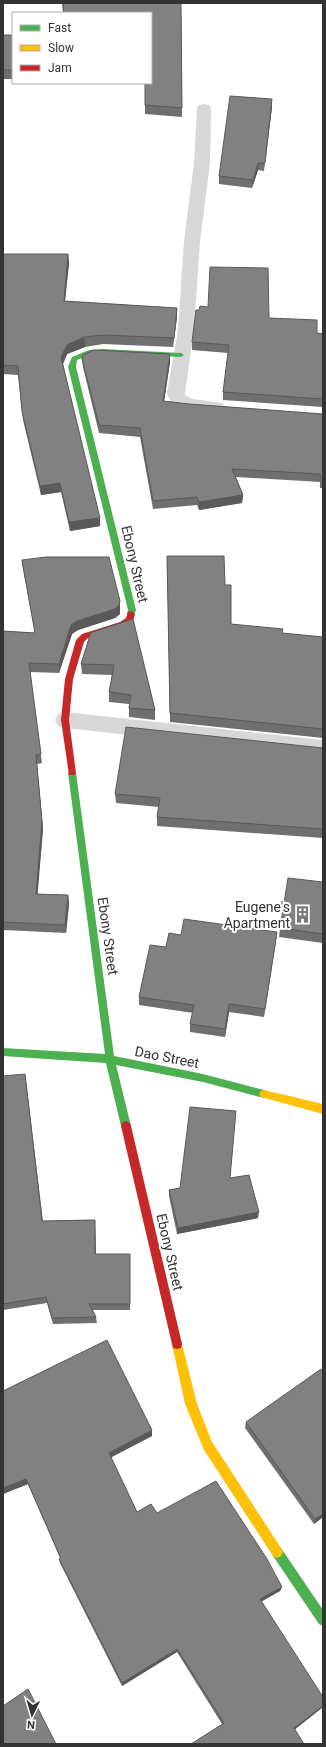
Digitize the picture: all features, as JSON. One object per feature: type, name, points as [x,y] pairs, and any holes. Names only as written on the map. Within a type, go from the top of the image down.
[{"type":"street","points":[[204,108],[202,163],[192,241],[186,330],[176,393],[177,398],[189,405],[228,408]]},
{"type":"street","name":"Ebony Street","points":[[181,355],[103,351],[91,352],[74,359],[72,367],[132,610],[130,619],[122,624],[85,636],[80,640],[69,679],[65,720],[110,1059],[191,1404],[208,1446],[309,1601],[323,1620]]},
{"type":"street","points":[[65,720],[323,748]]},
{"type":"street","name":"Dao Street","points":[[3,1052],[110,1059],[203,1078],[323,1109]]},
{"type":"building","points":[[63,3],[181,3],[182,108],[145,105],[145,84],[152,84],[152,12],[64,12]]},
{"type":"building","points":[[3,35],[12,35],[12,70],[3,70]]},
{"type":"building","points":[[230,96],[272,99],[265,163],[258,163],[253,180],[219,176]]},
{"type":"building","points":[[3,254],[68,254],[64,301],[177,308],[174,338],[103,335],[84,337],[67,345],[61,357],[100,518],[69,522],[60,483],[40,486],[22,411],[18,366],[3,365]]},
{"type":"building","points":[[210,267],[268,268],[269,318],[317,320],[317,333],[323,334],[323,399],[223,392],[229,345],[192,342],[196,310],[199,310],[200,306],[208,307]]},
{"type":"building","points":[[94,350],[170,354],[163,401],[323,414],[323,480],[321,479],[320,474],[232,469],[243,495],[199,502],[197,497],[153,501],[140,428],[99,425],[82,359],[83,355]]},
{"type":"building","points":[[167,556],[224,556],[225,585],[231,585],[231,624],[283,629],[282,633],[323,637],[323,729],[170,713]]},
{"type":"building","points":[[46,557],[109,557],[120,601],[119,605],[115,609],[77,621],[71,625],[59,664],[29,663],[41,754],[36,755],[42,821],[36,894],[68,895],[65,925],[3,922],[3,631],[35,633],[22,560]]},
{"type":"building","points":[[133,619],[155,710],[129,708],[131,695],[109,692],[114,665],[81,664],[92,632]]},
{"type":"building","points":[[126,727],[323,748],[323,829],[157,817],[160,798],[115,794]]},
{"type":"building","name":"Eugene's Apartment","points":[[288,878],[323,882],[323,934],[280,928]]},
{"type":"building","points":[[184,919],[277,932],[265,1009],[229,1004],[225,1029],[190,1024],[194,1005],[139,997],[150,945],[166,947],[169,933],[181,935]]},
{"type":"building","points":[[25,1074],[42,1221],[95,1220],[95,1254],[130,1254],[130,1304],[89,1304],[96,1317],[52,1318],[46,1297],[3,1304],[3,1076]]},
{"type":"building","points":[[190,1107],[236,1111],[230,1178],[249,1175],[259,1212],[178,1228],[169,1190],[180,1188]]},
{"type":"building","points":[[107,1340],[152,1430],[109,1453],[137,1512],[151,1504],[157,1513],[216,1481],[267,1559],[282,1587],[260,1599],[323,1697],[323,1706],[294,1728],[304,1744],[191,1744],[224,1723],[177,1649],[122,1683],[59,1559],[61,1558],[26,1479],[3,1488],[3,1391]]},
{"type":"building","points":[[321,1369],[323,1372],[323,1514],[315,1519],[246,1422]]},
{"type":"building","points":[[28,1689],[56,1744],[3,1744],[3,1706]]},
{"type":"traffic: fast","points":[[131,614],[132,610],[72,367],[74,359],[91,352],[103,351],[181,355]]},
{"type":"traffic: fast","points":[[72,773],[110,1059],[126,1126]]},
{"type":"traffic: fast","points":[[3,1052],[110,1059],[203,1078],[264,1094]]},
{"type":"traffic: fast","points":[[277,1552],[323,1620]]},
{"type":"traffic: slow","points":[[264,1094],[323,1109]]},
{"type":"traffic: slow","points":[[177,1344],[191,1404],[208,1446],[277,1552]]},
{"type":"traffic: jam","points":[[72,773],[65,720],[69,679],[80,640],[85,636],[123,624],[130,619],[131,614]]},
{"type":"traffic: jam","points":[[126,1126],[177,1344]]},
{"type":"place","name":"Eugene's Apartment","points":[[303,915]]}]
